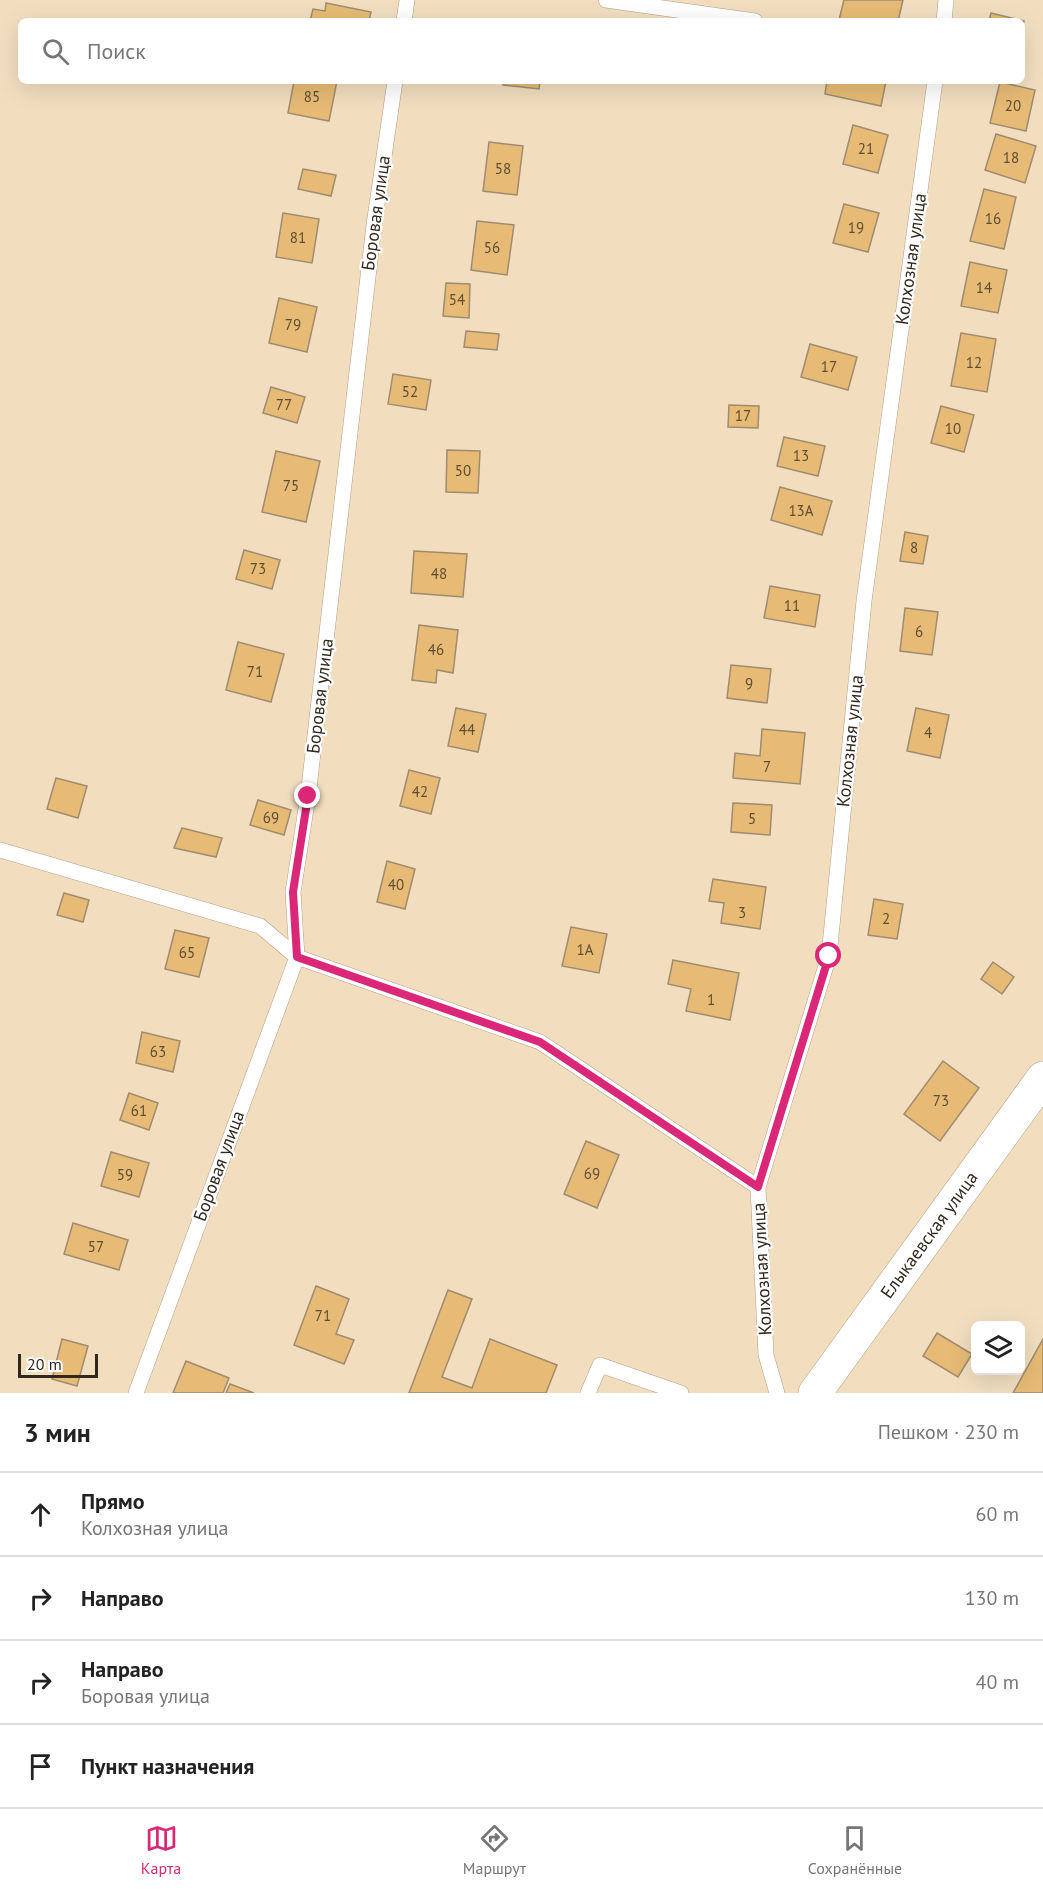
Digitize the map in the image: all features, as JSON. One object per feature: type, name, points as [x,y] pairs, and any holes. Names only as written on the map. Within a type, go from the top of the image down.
[{"type":"street","name":"Елыкаевская улица","points":[[815,1393],[1043,1078]]},
{"type":"lane","points":[[404,18],[406,0]]},
{"type":"lane","points":[[606,0],[733,18]]},
{"type":"lane","points":[[944,18],[946,0]]},
{"type":"lane","name":"Боровая улица","points":[[136,1393],[297,957],[293,892],[308,796],[374,225],[395,84]]},
{"type":"lane","name":"Колхозная улица","points":[[777,1393],[766,1355],[758,1187],[829,956],[864,601],[935,84]]},
{"type":"lane","points":[[0,850],[260,926],[297,957],[540,1042],[758,1187]]},
{"type":"lane","points":[[588,1393],[600,1365],[681,1393]]},
{"type":"building","points":[[844,0],[903,0],[899,18],[840,18]]},
{"type":"building","points":[[326,3],[371,12],[370,18],[311,18],[313,9],[325,11]]},
{"type":"building","points":[[991,13],[1012,18],[990,18]]},
{"type":"building","points":[[293,84],[336,84],[329,121],[288,113]]},
{"type":"building","points":[[503,84],[540,84],[539,89]]},
{"type":"building","points":[[827,84],[885,84],[881,106],[825,94]]},
{"type":"building","points":[[1000,84],[1035,90],[1026,131],[990,123]]},
{"type":"building","points":[[853,125],[888,135],[878,173],[843,164]]},
{"type":"building","points":[[996,134],[1036,146],[1025,183],[985,170]]},
{"type":"building","points":[[489,142],[523,146],[517,195],[483,191]]},
{"type":"building","points":[[303,169],[336,175],[331,196],[298,189]]},
{"type":"building","points":[[984,189],[1016,197],[1004,249],[970,241]]},
{"type":"building","points":[[844,204],[879,213],[868,252],[833,243]]},
{"type":"building","points":[[283,213],[319,219],[312,263],[276,257]]},
{"type":"building","points":[[477,221],[514,225],[507,275],[471,270]]},
{"type":"building","points":[[970,262],[1007,270],[998,313],[961,306]]},
{"type":"building","points":[[446,283],[470,284],[469,318],[443,316]]},
{"type":"building","points":[[279,298],[317,307],[307,352],[269,343]]},
{"type":"building","points":[[466,331],[499,334],[497,350],[464,347]]},
{"type":"building","points":[[961,333],[996,339],[987,392],[951,386]]},
{"type":"building","points":[[810,344],[857,357],[848,390],[801,377]]},
{"type":"building","points":[[393,374],[431,380],[426,410],[388,404]]},
{"type":"building","points":[[271,387],[305,397],[297,423],[263,413]]},
{"type":"building","points":[[729,405],[759,406],[758,428],[728,427]]},
{"type":"building","points":[[941,406],[974,415],[964,452],[931,443]]},
{"type":"building","points":[[784,437],[825,446],[818,476],[777,466]]},
{"type":"building","points":[[447,450],[480,451],[478,493],[446,492]]},
{"type":"building","points":[[276,451],[320,461],[306,522],[262,512]]},
{"type":"building","points":[[780,487],[832,501],[822,535],[771,520]]},
{"type":"building","points":[[905,532],[928,536],[923,564],[900,561]]},
{"type":"building","points":[[244,550],[280,560],[272,589],[236,579]]},
{"type":"building","points":[[414,551],[467,554],[463,597],[411,593]]},
{"type":"building","points":[[770,586],[820,595],[815,627],[764,618]]},
{"type":"building","points":[[905,608],[938,612],[932,655],[900,651]]},
{"type":"building","points":[[419,625],[458,630],[453,673],[437,670],[436,683],[412,680]]},
{"type":"building","points":[[238,642],[284,654],[271,702],[226,690]]},
{"type":"building","points":[[731,665],[771,669],[767,703],[727,698]]},
{"type":"building","points":[[456,708],[486,714],[478,752],[448,746]]},
{"type":"building","points":[[916,708],[949,715],[940,758],[907,751]]},
{"type":"building","points":[[762,729],[805,733],[800,784],[733,778],[735,753],[760,756]]},
{"type":"building","points":[[409,770],[440,778],[431,814],[400,806]]},
{"type":"building","points":[[56,778],[87,786],[78,818],[47,809]]},
{"type":"building","points":[[258,800],[291,810],[284,835],[250,825]]},
{"type":"building","points":[[733,803],[772,805],[770,835],[731,832]]},
{"type":"building","points":[[182,828],[222,838],[216,857],[174,848]]},
{"type":"building","points":[[387,861],[415,869],[405,909],[377,902]]},
{"type":"building","points":[[713,879],[766,887],[760,929],[721,923],[724,903],[709,901]]},
{"type":"building","points":[[64,893],[89,900],[83,922],[57,915]]},
{"type":"building","points":[[874,899],[903,904],[897,939],[868,935]]},
{"type":"building","points":[[571,927],[607,934],[599,973],[562,966]]},
{"type":"building","points":[[175,930],[209,938],[199,977],[165,969]]},
{"type":"building","points":[[673,960],[739,973],[730,1020],[686,1011],[691,989],[668,984]]},
{"type":"building","points":[[993,962],[1014,977],[1002,994],[981,979]]},
{"type":"building","points":[[142,1032],[180,1041],[173,1072],[136,1063]]},
{"type":"building","points":[[943,1061],[979,1088],[940,1141],[904,1114]]},
{"type":"building","points":[[129,1093],[158,1103],[149,1130],[120,1120]]},
{"type":"building","points":[[586,1141],[619,1155],[597,1208],[564,1194]]},
{"type":"building","points":[[111,1152],[149,1163],[139,1197],[101,1186]]},
{"type":"building","points":[[73,1223],[128,1240],[119,1270],[64,1254]]},
{"type":"building","points":[[316,1286],[349,1299],[336,1334],[354,1340],[344,1364],[294,1345]]},
{"type":"building","points":[[448,1290],[472,1299],[442,1377],[472,1388],[490,1339],[557,1365],[546,1393],[409,1393]]},
{"type":"building","points":[[937,1333],[971,1353],[958,1377],[923,1356]]},
{"type":"building","points":[[62,1339],[88,1346],[77,1386],[52,1379]]},
{"type":"building","points":[[1043,1339],[1043,1393],[1013,1393]]},
{"type":"building","points":[[186,1361],[229,1378],[223,1393],[173,1393]]},
{"type":"building","points":[[230,1384],[254,1393],[226,1393]]},
{"type":"route","points":[[308,796],[293,892],[297,957],[540,1042],[758,1187],[829,956]]}]
